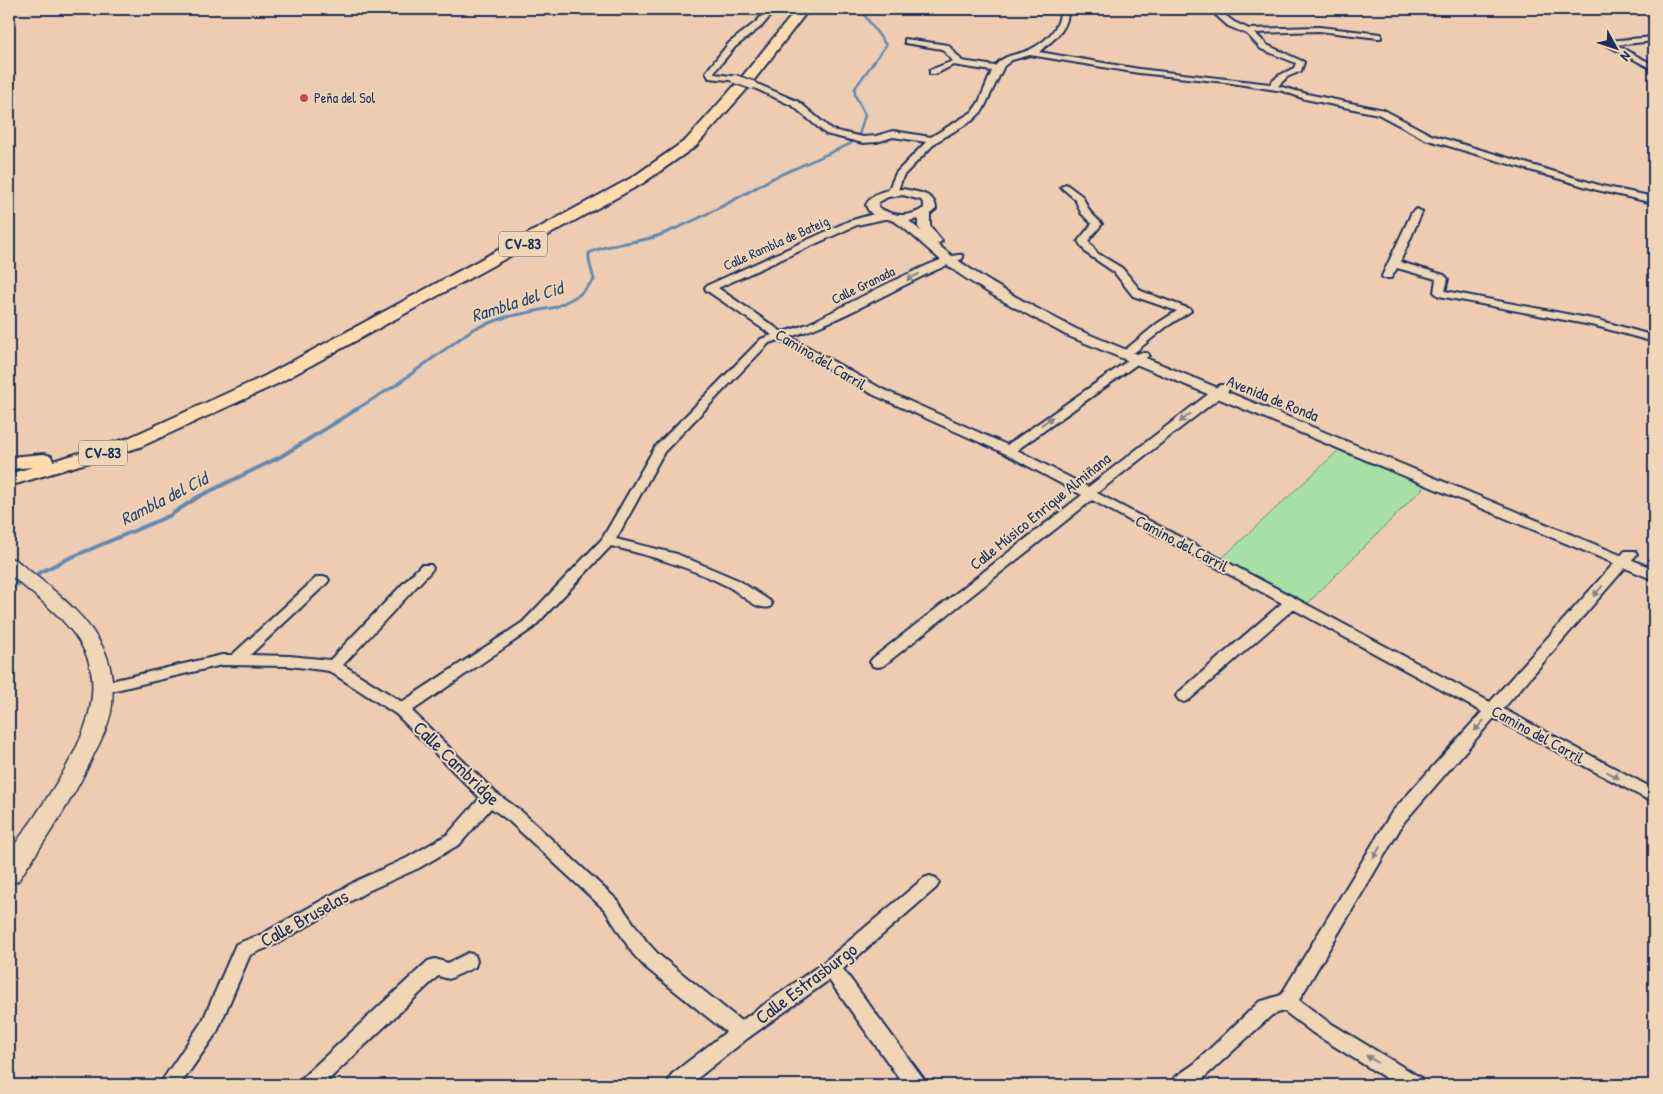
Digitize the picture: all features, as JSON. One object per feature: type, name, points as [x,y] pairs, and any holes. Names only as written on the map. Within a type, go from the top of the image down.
[{"type":"main road","name":"CV-83","points":[[9,480],[133,443],[271,380],[638,180],[691,143],[742,86],[802,9]]},
{"type":"main road","name":"CV-83","points":[[9,463],[28,463],[65,457],[195,416]]},
{"type":"main road","points":[[9,564],[51,597],[74,622],[96,653],[102,688],[98,719],[78,764],[9,874]]},
{"type":"street","points":[[772,9],[759,24],[732,45],[710,72],[712,76],[735,79],[796,104],[829,132],[863,140],[877,139],[893,134],[933,140]]},
{"type":"street","points":[[873,209],[873,201],[877,197],[897,190],[895,181],[899,175],[939,134],[976,114],[988,95],[998,69],[1002,64],[1027,52],[1036,50],[1062,28],[1065,19],[1064,9]]},
{"type":"street","points":[[1214,9],[1231,24],[1247,31],[1264,47],[1300,62],[1298,68],[1285,75],[1273,87]]},
{"type":"street","points":[[1247,31],[1319,29],[1378,36]]},
{"type":"street","points":[[1654,39],[1607,43],[1654,68]]},
{"type":"street","points":[[908,41],[944,47],[959,63]]},
{"type":"street","points":[[1027,52],[1139,71],[1273,87],[1305,96],[1381,112],[1428,137],[1600,188],[1654,200]]},
{"type":"street","points":[[933,72],[952,63],[998,69]]},
{"type":"street","points":[[1008,450],[1137,355],[1162,325],[1186,310],[1140,296],[1126,284],[1117,269],[1092,254],[1083,241],[1097,224],[1086,214],[1079,198],[1066,187]]},
{"type":"street","name":"Avenida de Ronda","points":[[897,190],[920,196],[930,203],[930,209],[924,214],[924,227],[953,259]]},
{"type":"street","name":"Avenida de Ronda","points":[[873,209],[892,217],[1009,299],[1071,332],[1137,355],[1626,558],[1654,575]]},
{"type":"street","name":"Calle Rambla de Bateig","points":[[853,223],[873,209]]},
{"type":"street","points":[[1387,276],[1417,212]]},
{"type":"street","points":[[892,217],[912,217],[924,214]]},
{"type":"street","name":"Calle Rambla de Bateig","points":[[710,288],[853,223],[874,217],[892,217]]},
{"type":"street","name":"Calle Granada","points":[[402,710],[528,625],[608,541],[659,450],[765,341],[810,327],[953,259]]},
{"type":"street","points":[[1394,264],[1440,276],[1443,279],[1438,292],[1444,294],[1598,323],[1654,339]]},
{"type":"street","name":"Camino del Carril","points":[[710,288],[780,336],[878,392],[1008,450],[1654,797]]},
{"type":"street","name":"Calle Músico Enrique Almiñana","points":[[878,662],[1220,391]]},
{"type":"street","points":[[608,541],[672,557],[733,583],[765,604]]},
{"type":"street","points":[[1181,1085],[1201,1070],[1266,1008],[1287,1002],[1398,817],[1626,558]]},
{"type":"street","name":"Avenida de Ronda","points":[[1626,558],[1654,564]]},
{"type":"street","points":[[333,666],[426,568]]},
{"type":"street","points":[[236,660],[322,580]]},
{"type":"street","points":[[1184,696],[1292,602]]},
{"type":"street","name":"Calle Cambridge","points":[[102,688],[205,663],[236,660],[290,661],[333,666],[402,710],[490,798],[516,816],[611,905],[640,948],[652,961],[741,1032]]},
{"type":"street","name":"Calle Bruselas","points":[[169,1085],[210,1026],[243,950],[269,940],[364,885],[413,863],[454,839],[490,798]]},
{"type":"street","name":"Calle Estrasburgo","points":[[679,1080],[741,1032],[830,968],[930,883]]},
{"type":"street","points":[[309,1085],[435,967],[449,971],[468,960]]},
{"type":"street","points":[[830,968],[916,1085]]},
{"type":"street","points":[[1287,1002],[1320,1026],[1414,1085]]},
{"type":"green space","points":[[1339,450],[1426,485],[1308,603],[1222,558]]},
{"type":"waterway","name":"Rambla del Cid","points":[[772,179],[850,144],[859,135],[865,115],[855,95],[855,88],[886,45],[860,9]]},
{"type":"waterway","name":"Rambla del Cid","points":[[355,410],[396,385],[473,329],[506,317],[556,307],[579,295],[594,280],[589,253],[597,249],[651,238],[675,229],[717,209],[772,179]]},
{"type":"waterway","name":"Rambla del Cid","points":[[31,577],[65,560],[169,516],[198,497],[280,457],[357,409]]},
{"type":"waterway","name":"Rambla del Cid","points":[[9,588],[22,582]]},
{"type":"place","name":"Peña del Sol","points":[[304,98]]}]
